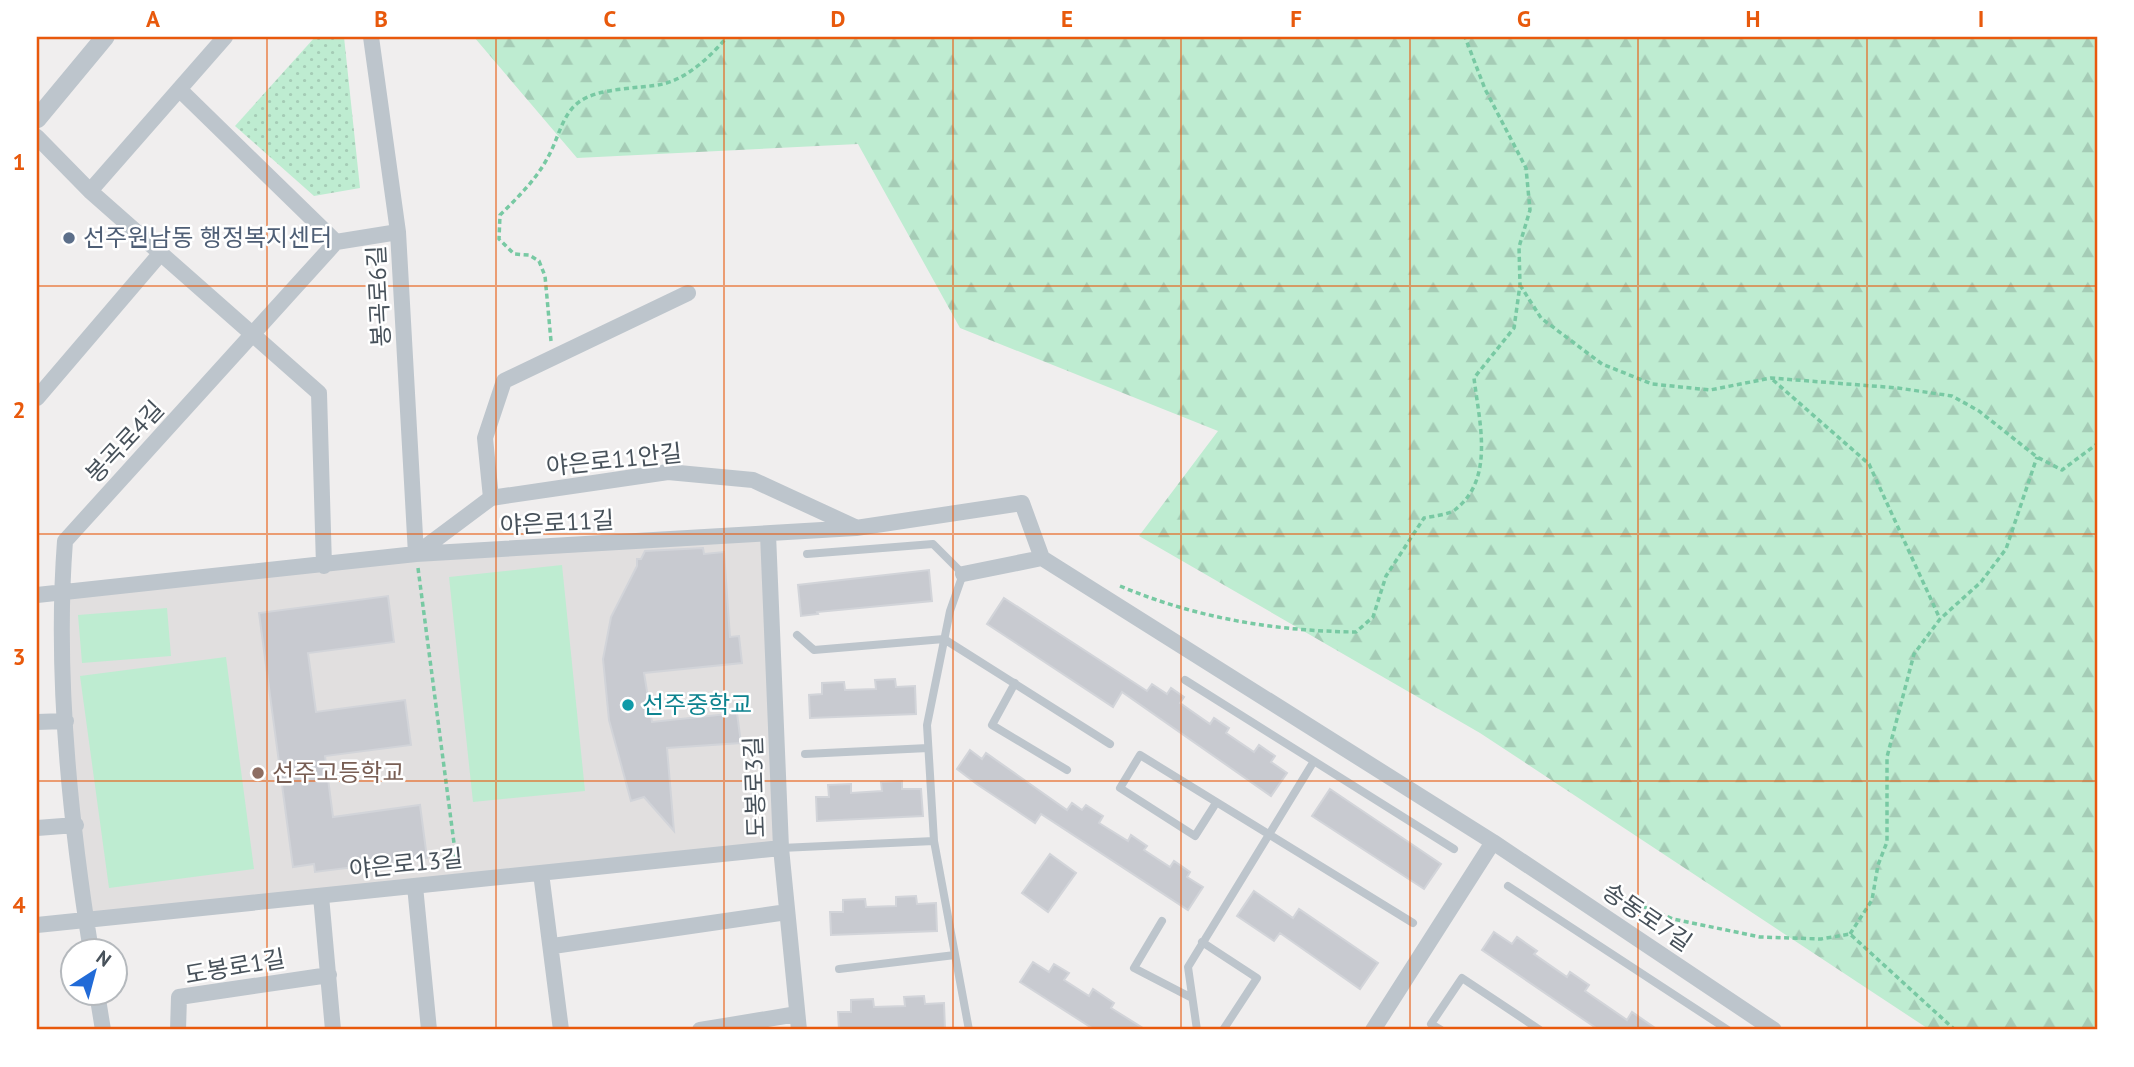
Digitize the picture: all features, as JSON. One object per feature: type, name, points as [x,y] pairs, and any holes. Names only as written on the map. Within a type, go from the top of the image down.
[{"type":"street","points":[[37,119],[105,37]]},
{"type":"street","points":[[90,191],[225,37]]},
{"type":"street","name":"봉곡로6길","points":[[372,37],[398,232],[416,554]]},
{"type":"street","points":[[180,90],[336,242],[398,232]]},
{"type":"street","points":[[37,137],[90,191],[319,393],[324,566]]},
{"type":"street","name":"봉곡로4길","points":[[61,593],[65,541],[255,336],[336,242]]},
{"type":"street","points":[[37,398],[160,254]]},
{"type":"street","points":[[491,498],[485,438],[504,381],[688,293]]},
{"type":"street","name":"야은로11안길","points":[[416,554],[491,498],[668,472],[753,480],[856,528]]},
{"type":"street","name":"야은로11길","points":[[37,595],[416,554],[856,528],[1022,503],[1042,558]]},
{"type":"street","name":"도봉로3길","points":[[700,1030],[798,1022],[781,848],[768,534]]},
{"type":"street","points":[[963,574],[1042,558]]},
{"type":"street","name":"송동로7길","points":[[1042,558],[1493,842],[1774,1030]]},
{"type":"street","points":[[61,593],[66,721],[88,937]]},
{"type":"street","points":[[37,722],[66,721]]},
{"type":"street","points":[[37,828],[76,825]]},
{"type":"street","points":[[1373,1030],[1493,842]]},
{"type":"street","name":"야은로13길","points":[[37,925],[781,848]]},
{"type":"street","points":[[541,873],[553,946],[561,1030]]},
{"type":"street","points":[[415,886],[429,1030]]},
{"type":"street","points":[[321,896],[333,1030]]},
{"type":"street","points":[[553,946],[787,912]]},
{"type":"street","name":"도봉로1길","points":[[178,1030],[179,997],[329,975]]},
{"type":"street","points":[[99,1007],[103,1030]]},
{"type":"lane","points":[[807,554],[933,544],[963,574],[944,639],[927,725],[934,841],[969,1030]]},
{"type":"lane","points":[[797,635],[814,650],[944,639],[1110,744]]},
{"type":"lane","points":[[1185,680],[1454,849]]},
{"type":"lane","points":[[1015,684],[992,725],[1068,770]]},
{"type":"lane","points":[[805,754],[928,748]]},
{"type":"lane","points":[[1216,803],[1195,836],[1120,788],[1140,755],[1413,923]]},
{"type":"lane","points":[[1197,1030],[1188,967],[1314,761]]},
{"type":"lane","points":[[781,848],[934,841]]},
{"type":"lane","points":[[1508,886],[1713,1026],[1728,1030]]},
{"type":"lane","points":[[1162,921],[1134,968],[1192,998]]},
{"type":"lane","points":[[1202,942],[1257,978],[1223,1030]]},
{"type":"lane","points":[[839,969],[955,955]]},
{"type":"lane","points":[[1441,1030],[1430,1024],[1462,978],[1540,1030]]},
{"type":"path","points":[[553,358],[545,276],[539,261],[529,256],[514,254],[499,239],[500,215],[528,188],[549,156],[559,129],[579,102],[612,91],[665,83],[711,55],[727,37]]},
{"type":"path","points":[[1112,582],[1159,602],[1213,617],[1295,631],[1356,632],[1373,617],[1385,576],[1424,518],[1455,511],[1476,485],[1482,447],[1474,378],[1514,328],[1520,285],[1519,247],[1530,210],[1526,168],[1485,89],[1465,37]]},
{"type":"path","points":[[1520,285],[1541,318],[1602,364],[1652,384],[1710,390],[1771,378],[1898,388],[1952,396],[1979,411],[2037,457],[2062,470],[2097,444]]},
{"type":"path","points":[[1771,378],[1869,464],[1940,619]]},
{"type":"path","points":[[1577,898],[1613,894],[1673,919],[1760,937],[1821,939],[1850,934],[1872,900],[1878,865],[1887,842],[1887,757],[1914,654],[1940,619],[1980,582],[2006,548],[2037,457]]},
{"type":"path","points":[[416,554],[459,882]]},
{"type":"path","points":[[1850,934],[1955,1030]]},
{"type":"shaded area","points":[[768,534],[781,848],[86,920],[61,593],[324,566]]},
{"type":"green space","points":[[315,37],[344,37],[360,188],[314,196],[235,126]]},
{"type":"green space","points":[[474,37],[2097,37],[2097,1030],[1930,1030],[1480,733],[1139,536],[1218,431],[960,328],[858,144],[577,158]]},
{"type":"green space","points":[[562,565],[585,791],[473,802],[449,577]]},
{"type":"green space","points":[[167,608],[171,656],[82,663],[78,615]]},
{"type":"green space","points":[[226,657],[254,869],[109,888],[80,676]]},
{"type":"building","name":"선주중학교","points":[[703,548],[704,554],[724,552],[730,637],[739,636],[742,663],[644,673],[652,722],[737,713],[741,743],[667,748],[674,831],[644,797],[631,801],[609,720],[603,659],[611,617],[637,566],[637,559],[641,559],[645,551]]},
{"type":"building","points":[[929,570],[932,601],[817,612],[818,614],[801,616],[798,585]]},
{"type":"building","points":[[388,596],[394,642],[308,653],[316,712],[405,700],[411,745],[325,756],[333,817],[420,805],[427,858],[315,872],[314,864],[293,867],[259,613]]},
{"type":"building","points":[[1004,598],[1147,691],[1152,684],[1167,694],[1171,688],[1184,697],[1180,703],[1210,724],[1214,718],[1229,728],[1226,733],[1254,752],[1259,745],[1275,756],[1271,762],[1287,773],[1271,796],[1122,692],[1113,707],[987,624]]},
{"type":"building","points":[[895,679],[896,687],[915,686],[916,714],[810,718],[809,695],[822,694],[822,683],[844,682],[845,690],[876,689],[875,680]]},
{"type":"building","points":[[970,750],[982,759],[986,753],[1067,810],[1072,803],[1082,810],[1086,805],[1103,816],[1099,823],[1128,841],[1131,835],[1147,846],[1144,850],[1170,867],[1174,861],[1190,872],[1187,877],[1203,887],[1188,910],[1041,814],[1035,823],[978,785],[957,769]]},
{"type":"building","points":[[902,781],[902,789],[921,789],[923,816],[817,821],[816,797],[829,797],[828,785],[851,784],[851,793],[882,791],[881,782]]},
{"type":"building","points":[[1330,789],[1441,864],[1424,889],[1312,816]]},
{"type":"building","points":[[1050,854],[1076,873],[1048,912],[1022,893]]},
{"type":"building","points":[[1254,891],[1293,918],[1299,909],[1378,963],[1360,989],[1280,933],[1274,941],[1237,916]]},
{"type":"building","points":[[916,896],[917,904],[936,903],[937,931],[831,935],[830,912],[843,912],[843,900],[865,899],[866,907],[896,906],[896,897]]},
{"type":"building","points":[[1494,932],[1512,944],[1517,937],[1537,951],[1534,954],[1567,977],[1570,972],[1589,985],[1585,991],[1627,1020],[1632,1012],[1658,1030],[1599,1030],[1482,950]]},
{"type":"building","points":[[1033,962],[1049,972],[1054,964],[1069,973],[1064,980],[1089,996],[1093,989],[1114,1003],[1111,1008],[1146,1030],[1095,1030],[1020,982]]},
{"type":"building","points":[[924,996],[925,1004],[944,1003],[945,1030],[839,1030],[838,1012],[851,1012],[851,1000],[873,999],[874,1007],[905,1006],[904,997]]},
{"type":"place","name":"선주원남동 행정복지센터","points":[[69,238]]},
{"type":"place","name":"선주중학교","points":[[628,705]]},
{"type":"place","name":"선주고등학교","points":[[258,773]]}]
